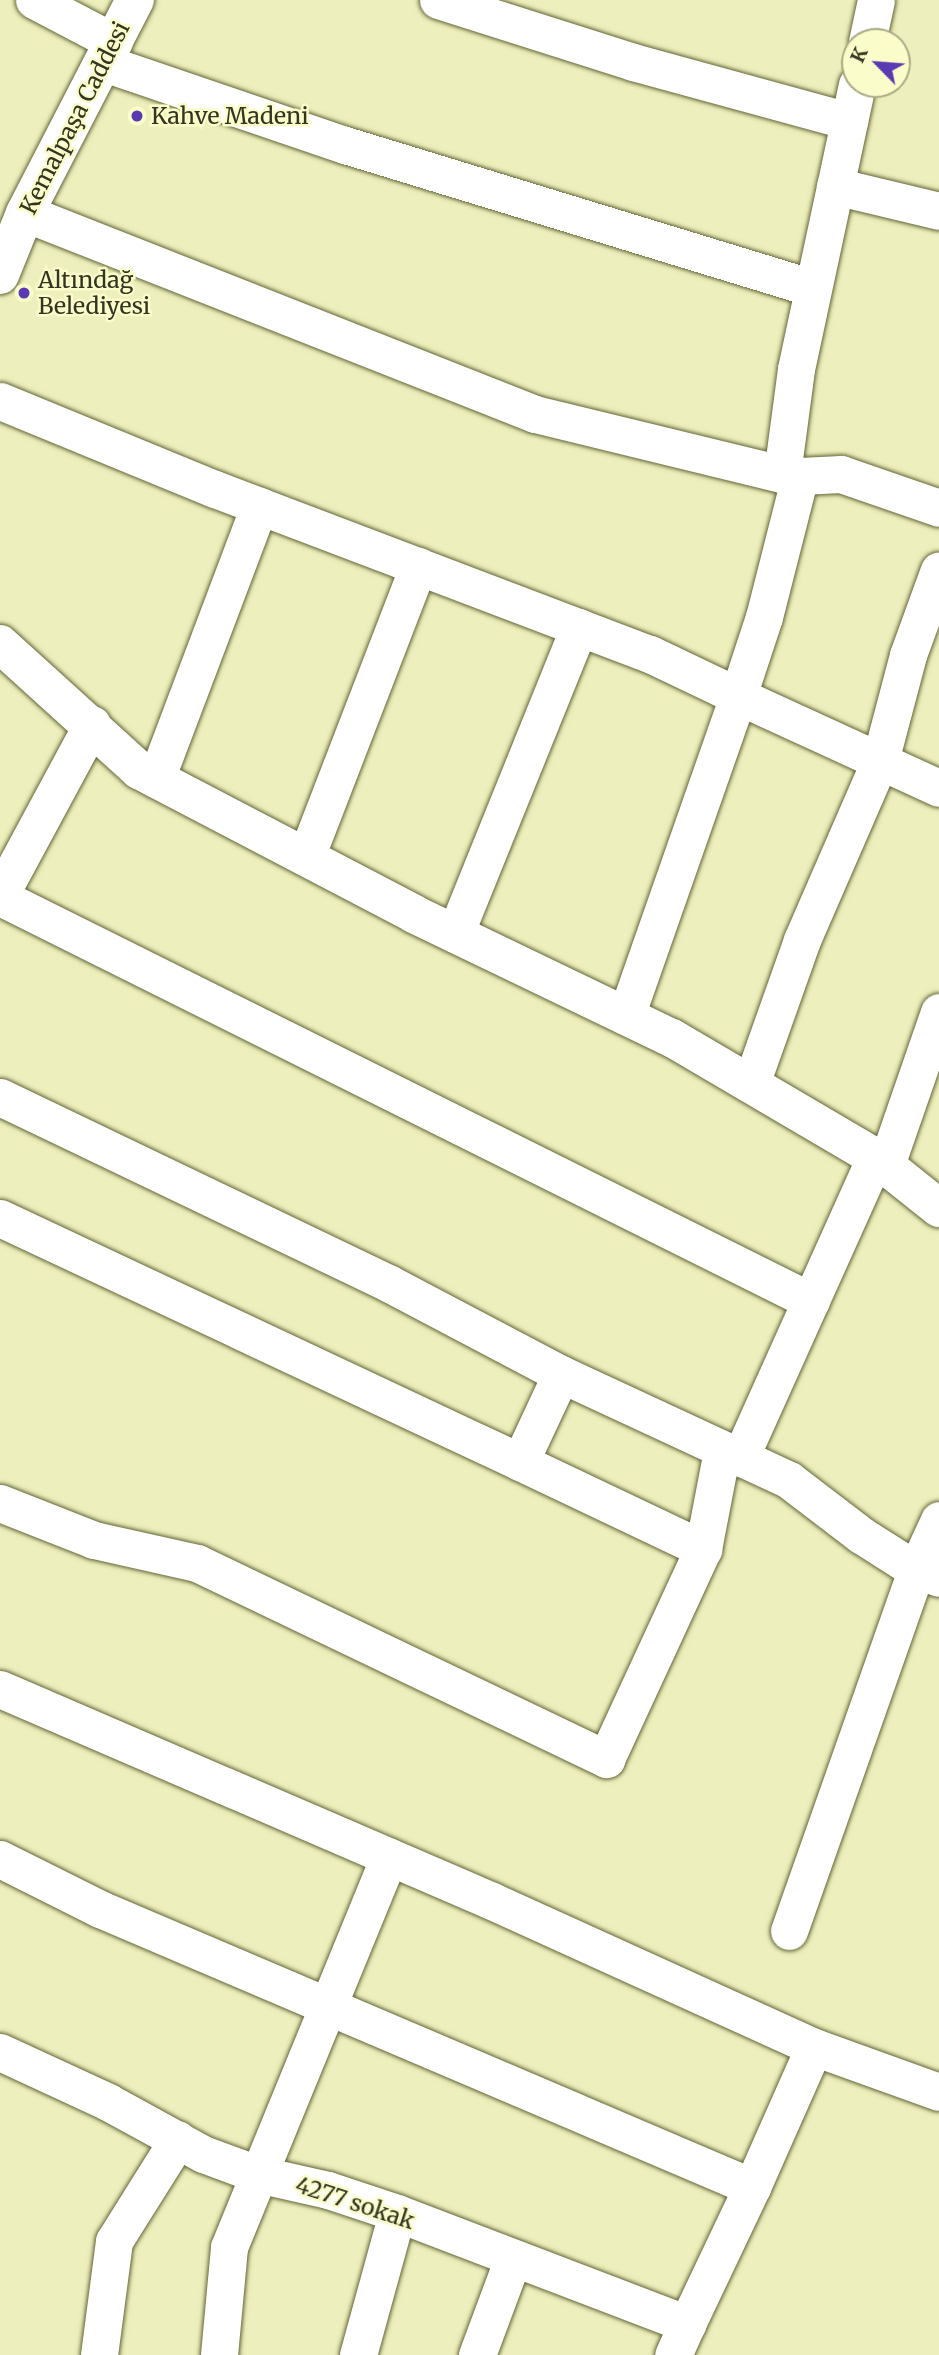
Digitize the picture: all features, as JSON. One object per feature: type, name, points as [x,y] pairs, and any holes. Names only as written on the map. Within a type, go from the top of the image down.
[{"type":"main road","name":"Kemalpaşa Caddesi","points":[[3,260],[135,0]]},
{"type":"main road","points":[[0,644],[92,724],[139,770],[455,934],[626,1016],[751,1084],[881,1161],[939,1208]]},
{"type":"street","points":[[34,0],[109,52],[345,145],[813,288]]},
{"type":"street","points":[[438,0],[633,62],[849,121]]},
{"type":"street","points":[[870,28],[876,0]]},
{"type":"street","points":[[626,1016],[764,617],[791,475],[813,288],[854,98]]},
{"type":"street","points":[[835,186],[939,211]]},
{"type":"street","points":[[25,213],[535,414],[791,475],[841,474],[939,508]]},
{"type":"street","points":[[0,401],[259,506],[650,654],[939,788]]},
{"type":"street","points":[[156,779],[259,506]]},
{"type":"street","points":[[306,857],[418,566]]},
{"type":"street","points":[[751,1084],[802,940],[880,761],[908,655],[939,570]]},
{"type":"street","points":[[455,934],[579,627]]},
{"type":"street","points":[[92,724],[0,896],[811,1301]]},
{"type":"street","points":[[0,1503],[94,1539],[209,1568],[607,1759],[703,1549],[731,1454],[881,1161],[939,1012]]},
{"type":"street","points":[[0,1097],[390,1284],[561,1374],[789,1480],[928,1574]]},
{"type":"street","points":[[0,1217],[703,1549]]},
{"type":"street","points":[[520,1462],[561,1374]]},
{"type":"street","points":[[789,1931],[928,1574],[939,1520]]},
{"type":"street","points":[[0,1689],[389,1856],[814,2047],[935,2080]]},
{"type":"street","points":[[219,2355],[229,2247],[389,1856]]},
{"type":"street","points":[[0,1859],[100,1909],[752,2187]]},
{"type":"street","points":[[680,2340],[814,2047]]},
{"type":"street","name":"4277 sokak","points":[[0,2052],[178,2139],[257,2174],[328,2190],[397,2213],[513,2258],[680,2340]]},
{"type":"street","points":[[99,2355],[114,2241],[178,2139]]},
{"type":"street","points":[[358,2355],[397,2213]]},
{"type":"street","points":[[477,2355],[513,2258]]},
{"type":"place","name":"Kahve Madeni","points":[[137,116]]},
{"type":"place","name":"Altındağ Belediyesi","points":[[24,293]]}]
